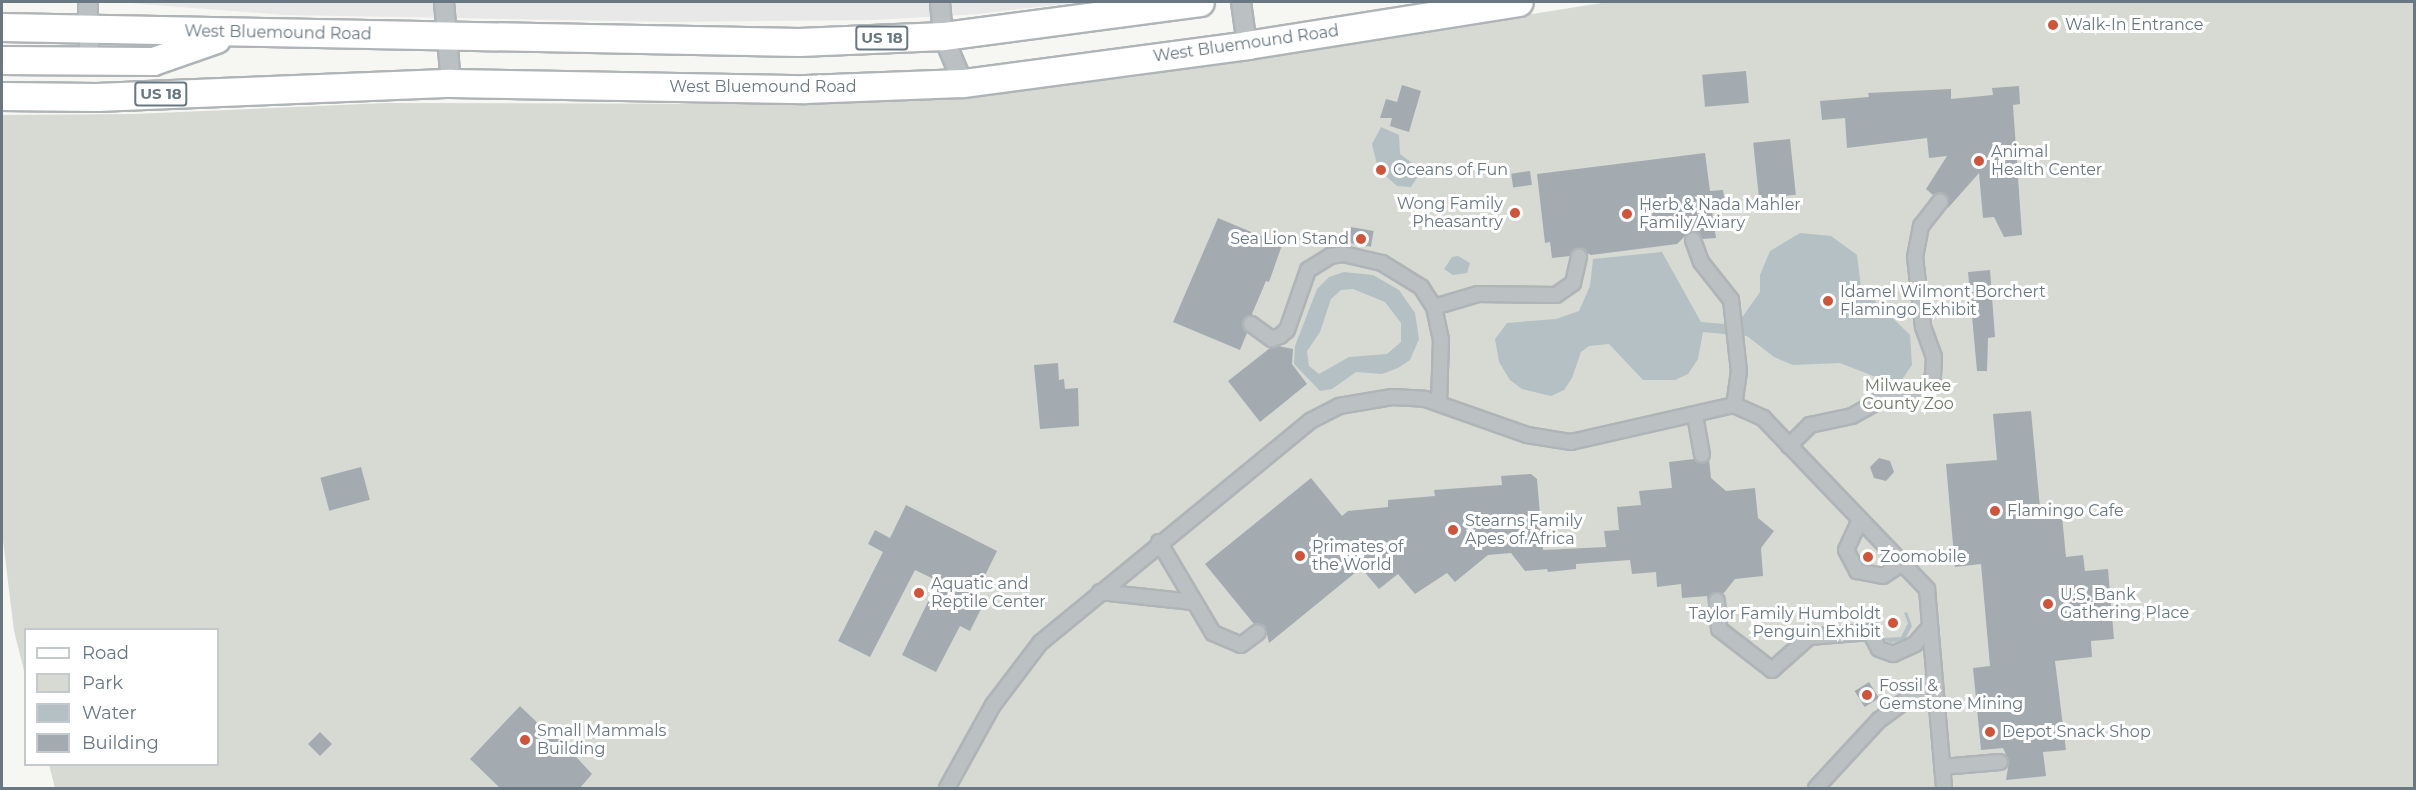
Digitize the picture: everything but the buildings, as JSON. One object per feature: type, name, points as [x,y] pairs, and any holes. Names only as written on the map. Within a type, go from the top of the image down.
[{"type":"main road","name":"West Bluemound Road","points":[[3,26],[89,31],[799,42],[943,36],[1200,2]]},
{"type":"main road","name":"West Bluemound Road","points":[[2,96],[96,97],[450,83],[805,89],[963,83],[1247,45],[1519,2]]},
{"type":"main road","points":[[2,60],[153,61],[234,32]]},
{"type":"street","points":[[88,2],[89,61]]},
{"type":"street","points":[[444,2],[450,83]]},
{"type":"street","points":[[940,2],[943,36],[963,83]]},
{"type":"street","points":[[1241,2],[1247,45]]},
{"type":"street","points":[[1790,446],[1810,425],[1852,416],[1880,401],[1926,388],[1933,376],[1934,357],[1923,327],[1915,257],[1922,226],[1940,202]]},
{"type":"street","points":[[1693,240],[1698,259],[1728,293],[1733,310],[1739,371],[1734,405]]},
{"type":"street","points":[[1251,324],[1272,339],[1287,330],[1308,270],[1330,256],[1343,254],[1382,263],[1405,274],[1420,287],[1434,307],[1442,340],[1439,403]]},
{"type":"street","points":[[1434,307],[1478,294],[1556,296],[1573,283],[1580,257]]},
{"type":"street","points":[[947,789],[1016,672],[1040,643],[1160,542],[1310,421],[1338,406],[1392,397],[1439,403],[1527,435],[1571,442],[1734,405],[1763,418],[1927,589],[1944,789]]},
{"type":"street","points":[[1695,415],[1702,454]]},
{"type":"street","points":[[1860,520],[1846,550],[1857,571],[1883,576],[1902,563]]},
{"type":"street","points":[[1160,542],[1192,602],[1213,633],[1227,642],[1241,645],[1258,632]]},
{"type":"street","points":[[1100,592],[1192,602]]},
{"type":"street","points":[[1717,602],[1719,629],[1772,670],[1809,637],[1870,632],[1879,649],[1893,654],[1915,644],[1930,627]]},
{"type":"street","points":[[1816,789],[1879,720],[1935,679]]},
{"type":"street","points":[[1942,767],[2000,762]]},
{"type":"shaded area","points":[[115,2],[1080,2],[978,14],[875,20],[672,22],[286,15]]},
{"type":"green space","name":"Milwaukee County Zoo","points":[[1608,2],[2414,2],[2414,788],[55,788],[49,766],[219,766],[219,628],[24,628],[24,671],[14,631],[2,532],[2,115],[134,114],[386,103],[768,104],[934,99],[1133,77]]},
{"type":"water","points":[[1381,127],[1399,135],[1400,154],[1412,163],[1418,176],[1411,187],[1397,186],[1378,169],[1372,144]]},
{"type":"water","points":[[1800,233],[1831,236],[1857,255],[1861,287],[1910,335],[1912,365],[1901,381],[1886,381],[1840,363],[1793,365],[1774,357],[1747,336],[1703,332],[1698,359],[1688,374],[1675,380],[1643,380],[1609,344],[1589,346],[1581,352],[1572,378],[1564,390],[1551,396],[1522,389],[1510,380],[1499,362],[1495,339],[1507,323],[1556,319],[1579,311],[1590,286],[1593,259],[1662,252],[1701,322],[1724,324],[1743,316],[1760,292],[1760,275],[1770,251]]},
{"type":"water","points":[[1458,256],[1470,263],[1467,273],[1453,275],[1444,269],[1452,257]]},
{"type":"water","points":[[1344,272],[1373,275],[1399,290],[1415,313],[1419,339],[1410,360],[1382,374],[1356,372],[1332,389],[1320,391],[1294,364],[1295,346],[1317,289],[1329,277]],"holes":[[[1353,289],[1385,302],[1401,323],[1401,342],[1387,354],[1349,357],[1319,374],[1309,366],[1307,351],[1320,332],[1331,299],[1341,290]]]},
{"type":"water","points":[[1907,612],[1912,626],[1905,639],[1891,643],[1877,636],[1876,617],[1883,638],[1901,637],[1908,623],[1904,613]]},
{"type":"place","name":"Walk-In Entrance","points":[[2053,25]]},
{"type":"place","name":"Animal Health Center","points":[[1979,161]]},
{"type":"place","name":"Oceans of Fun","points":[[1381,170]]},
{"type":"place","name":"Wong Family Pheasantry","points":[[1515,213]]},
{"type":"place","name":"Herb & Nada Mahler Family Aviary","points":[[1627,214]]},
{"type":"place","name":"Sea Lion Stand","points":[[1361,239]]},
{"type":"place","name":"Idamel Wilmont Borchert Flamingo Exhibit","points":[[1828,301]]},
{"type":"place","name":"Flamingo Cafe","points":[[1995,511]]},
{"type":"place","name":"Stearns Family Apes of Africa","points":[[1453,530]]},
{"type":"place","name":"Primates of the World","points":[[1300,556]]},
{"type":"place","name":"Zoomobile","points":[[1868,557]]},
{"type":"place","name":"Aquatic and Reptile Center","points":[[919,593]]},
{"type":"place","name":"U.S. Bank Gathering Place","points":[[2048,604]]},
{"type":"place","name":"Taylor Family Humboldt Penguin Exhibit","points":[[1893,623]]},
{"type":"place","name":"Fossil & Gemstone Mining","points":[[1867,695]]},
{"type":"place","name":"Depot Snack Shop","points":[[1990,732]]},
{"type":"place","name":"Small Mammals Building","points":[[525,740]]}]
